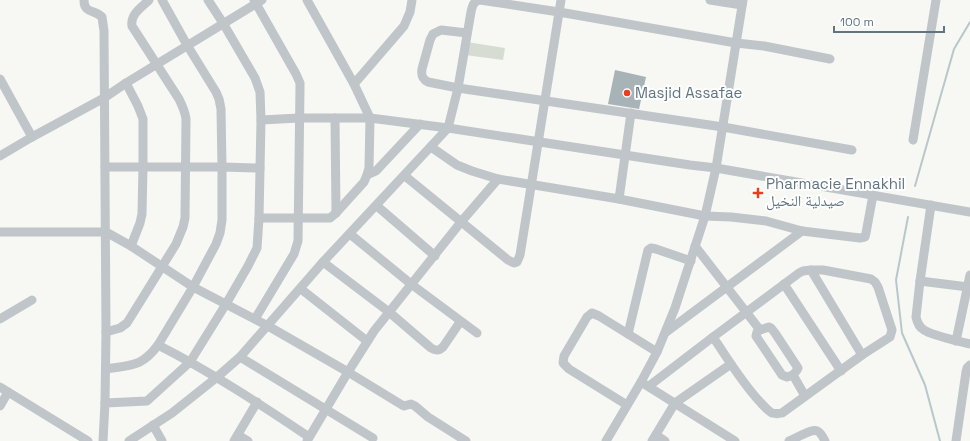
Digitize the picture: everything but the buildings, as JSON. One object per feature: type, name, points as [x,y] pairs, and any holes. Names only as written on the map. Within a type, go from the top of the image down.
[{"type":"street","points":[[84,0],[86,9],[95,12],[102,17],[104,31],[106,369],[102,441]]},
{"type":"street","points":[[106,332],[120,328],[127,323],[176,244],[183,228],[185,218],[185,114],[179,99],[131,23],[135,14],[149,0]]},
{"type":"street","points":[[106,369],[139,363],[144,361],[151,354],[193,287],[216,244],[220,233],[222,220],[221,109],[219,99],[162,0]]},
{"type":"street","points":[[105,403],[148,401],[190,362],[226,304],[257,248],[261,120],[258,86],[255,78],[208,0]]},
{"type":"street","points":[[259,218],[330,218],[364,182],[368,175],[370,118],[354,84],[307,0]]},
{"type":"street","points":[[403,0],[410,12]]},
{"type":"street","points":[[354,84],[404,26],[410,12],[412,0]]},
{"type":"street","points":[[129,441],[172,413],[240,357],[324,262],[448,128],[458,88],[467,33],[474,2],[479,0],[559,12],[736,43],[764,46],[830,59]]},
{"type":"street","points":[[405,176],[508,260],[514,263],[517,262],[520,255],[561,0]]},
{"type":"street","points":[[645,384],[675,308],[705,216],[716,168],[723,127],[742,3],[710,0]]},
{"type":"street","points":[[913,140],[936,0]]},
{"type":"street","points":[[0,156],[104,98],[257,1],[298,78],[300,87],[298,241],[294,254],[255,319]]},
{"type":"street","points":[[467,33],[441,30],[433,34],[421,73],[425,80],[428,82],[458,88],[723,127],[852,150]]},
{"type":"street","points":[[1,82],[32,137]]},
{"type":"street","points":[[126,83],[138,106],[142,119],[142,214],[131,246]]},
{"type":"street","points":[[619,199],[631,113]]},
{"type":"street","points":[[261,120],[299,118],[370,118],[420,124],[626,156],[716,168],[970,212]]},
{"type":"street","points":[[335,118],[336,213]]},
{"type":"street","points":[[368,175],[376,171],[420,124]]},
{"type":"street","points":[[431,147],[457,166],[498,179],[619,199],[705,216],[766,221],[802,231],[863,238],[866,233],[873,195]]},
{"type":"street","points":[[105,167],[260,168]]},
{"type":"street","points":[[158,345],[190,362],[257,402],[308,439],[367,341],[461,222],[498,179]]},
{"type":"street","points":[[377,206],[435,256]]},
{"type":"street","points":[[931,206],[920,281],[916,317],[917,322],[929,333],[970,344]]},
{"type":"street","points":[[665,333],[802,231]]},
{"type":"street","points":[[0,232],[106,232],[131,246],[193,287],[268,326],[402,405],[404,406],[411,404],[415,406],[428,417],[466,441]]},
{"type":"street","points":[[350,234],[411,284],[477,334]]},
{"type":"street","points":[[695,246],[760,330]]},
{"type":"street","points":[[628,334],[648,250],[651,248],[656,249],[691,261]]},
{"type":"street","points":[[324,262],[389,312],[431,348],[439,350],[443,347],[460,322]]},
{"type":"street","points":[[811,270],[862,355]]},
{"type":"street","points":[[606,441],[627,405],[645,384],[713,337],[803,271],[822,270],[871,279],[878,287],[892,330],[890,337],[862,355],[782,413],[777,414],[768,411],[754,395],[713,337]]},
{"type":"street","points":[[956,341],[970,274]]},
{"type":"street","points":[[920,281],[968,287]]},
{"type":"street","points":[[784,284],[841,371]]},
{"type":"street","points":[[301,289],[367,341]]},
{"type":"street","points":[[0,319],[32,300]]},
{"type":"street","points":[[627,405],[564,365],[563,359],[587,316],[590,314],[595,314],[599,316],[657,352]]},
{"type":"street","points":[[768,327],[775,332],[798,368],[793,375],[787,377],[782,375],[756,336],[757,332],[760,330],[768,327]]},
{"type":"street","points":[[240,357],[373,438]]},
{"type":"street","points":[[665,441],[654,438],[675,403],[731,364]]},
{"type":"street","points":[[956,441],[966,372],[970,365]]},
{"type":"street","points":[[793,375],[805,396]]},
{"type":"street","points":[[645,384],[735,441]]},
{"type":"street","points":[[0,387],[88,441]]},
{"type":"street","points":[[0,406],[8,392]]},
{"type":"street","points":[[248,441],[236,438],[257,402]]},
{"type":"street","points":[[153,425],[162,441]]},
{"type":"street","points":[[789,441],[812,430],[821,433],[825,441]]},
{"type":"shaded area","points":[[467,42],[505,48],[503,60],[465,55]]},
{"type":"waterway","points":[[915,186],[954,49],[970,22]]},
{"type":"waterway","points":[[908,217],[896,280],[902,333],[925,385],[940,441]]},
{"type":"place","name":"Masjid Assafae","points":[[627,93]]},
{"type":"place","name":"Pharmacie Ennakhil صيدلية النخيل","points":[[758,193]]}]
